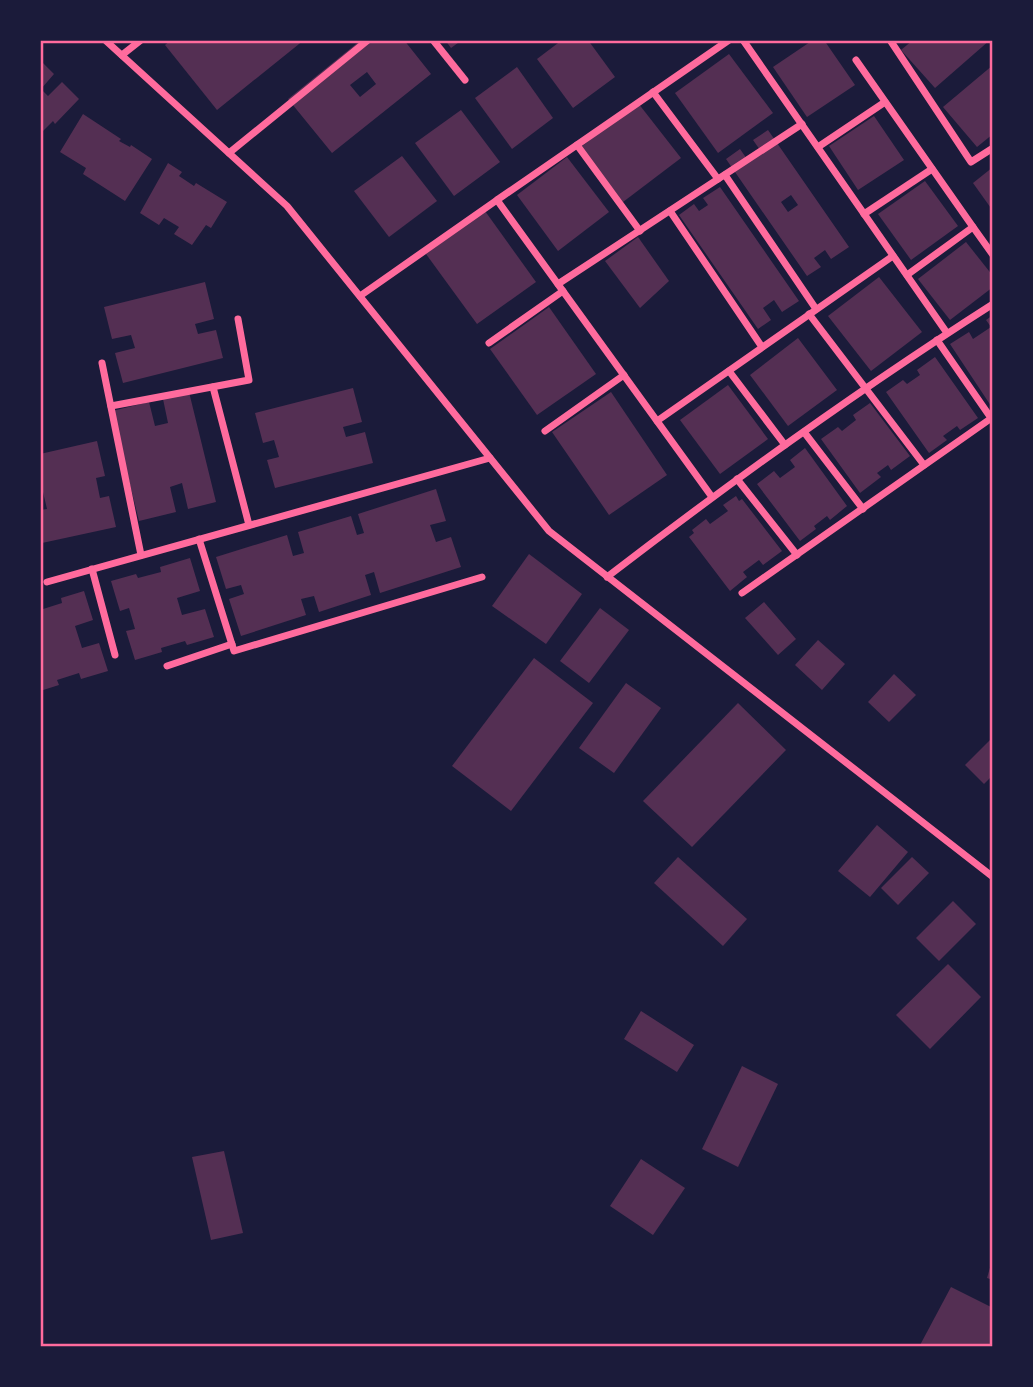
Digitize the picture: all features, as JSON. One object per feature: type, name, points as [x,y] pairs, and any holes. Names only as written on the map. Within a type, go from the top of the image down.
[{"type":"street","points":[[105,40],[287,206],[548,531],[993,877]]},
{"type":"street","points":[[122,55],[141,40]]},
{"type":"street","points":[[229,153],[368,40]]},
{"type":"street","points":[[433,40],[465,80]]},
{"type":"street","points":[[360,296],[729,40]]},
{"type":"street","points":[[743,40],[947,333]]},
{"type":"street","points":[[890,40],[971,162],[993,148]]},
{"type":"street","points":[[856,60],[993,256]]},
{"type":"street","points":[[653,92],[722,177],[816,309]]},
{"type":"street","points":[[818,147],[885,102]]},
{"type":"street","points":[[489,343],[640,231],[802,124]]},
{"type":"street","points":[[577,145],[640,231]]},
{"type":"street","points":[[864,214],[932,169]]},
{"type":"street","points":[[497,200],[712,497]]},
{"type":"street","points":[[670,211],[762,347]]},
{"type":"street","points":[[907,275],[972,227]]},
{"type":"street","points":[[657,421],[893,256]]},
{"type":"street","points":[[607,577],[785,445],[993,304]]},
{"type":"street","points":[[809,314],[925,465]]},
{"type":"street","points":[[111,406],[249,380],[238,319]]},
{"type":"street","points":[[742,593],[992,418],[937,340]]},
{"type":"street","points":[[102,363],[141,555]]},
{"type":"street","points":[[729,371],[785,445]]},
{"type":"street","points":[[545,431],[624,375]]},
{"type":"street","points":[[213,387],[249,525]]},
{"type":"street","points":[[804,432],[863,509]]},
{"type":"street","points":[[47,582],[489,458]]},
{"type":"street","points":[[737,479],[797,555]]},
{"type":"street","points":[[199,539],[234,652],[482,577]]},
{"type":"street","points":[[92,569],[115,655]]},
{"type":"street","points":[[167,666],[232,644]]},
{"type":"building","points":[[171,40],[304,40],[217,110],[165,45]]},
{"type":"building","points":[[361,40],[404,40],[431,74],[332,153],[288,99]],"holes":[[[367,72],[376,84],[360,97],[350,85]]]},
{"type":"building","points":[[445,40],[462,40],[451,48]]},
{"type":"building","points":[[562,40],[588,40],[615,77],[573,108],[537,59]]},
{"type":"building","points":[[813,40],[824,40],[855,85],[807,117],[773,67]]},
{"type":"building","points":[[913,40],[990,40],[935,88],[901,50]]},
{"type":"building","points":[[729,54],[773,113],[718,153],[675,93]]},
{"type":"building","points":[[40,60],[54,74],[41,89],[48,96],[62,82],[79,99],[55,124],[53,121],[40,134]]},
{"type":"building","points":[[993,65],[993,134],[977,147],[943,107]]},
{"type":"building","points":[[517,67],[553,118],[512,149],[475,98]]},
{"type":"building","points":[[638,103],[681,158],[623,202],[581,147]]},
{"type":"building","points":[[461,110],[500,162],[454,196],[415,143]]},
{"type":"building","points":[[83,114],[121,139],[119,141],[130,147],[131,145],[152,159],[125,201],[83,174],[86,168],[60,152]]},
{"type":"building","points":[[874,116],[904,160],[858,190],[829,146]]},
{"type":"building","points":[[768,130],[849,247],[831,259],[825,250],[814,258],[821,267],[807,276],[726,159],[740,149],[747,159],[760,150],[753,140]],"holes":[[[791,195],[798,205],[788,212],[781,202]]]},
{"type":"building","points":[[402,156],[437,201],[389,237],[354,191]]},
{"type":"building","points":[[567,157],[609,212],[558,251],[517,195]]},
{"type":"building","points":[[168,163],[182,172],[179,176],[194,186],[196,183],[227,202],[211,228],[206,225],[192,245],[174,234],[179,227],[164,218],[159,225],[140,213]]},
{"type":"building","points":[[993,167],[993,211],[973,183]]},
{"type":"building","points":[[925,181],[958,226],[911,260],[878,214]]},
{"type":"building","points":[[720,187],[799,301],[782,312],[774,300],[763,308],[771,320],[758,329],[679,215],[694,204],[699,211],[708,205],[703,198]]},
{"type":"building","points":[[485,211],[536,282],[477,324],[426,254]]},
{"type":"building","points":[[638,237],[669,281],[640,308],[605,261]]},
{"type":"building","points":[[966,242],[993,276],[993,287],[950,320],[918,279]]},
{"type":"building","points":[[879,277],[922,332],[871,371],[828,316]]},
{"type":"building","points":[[205,282],[214,319],[195,324],[198,334],[216,330],[223,358],[123,383],[115,353],[135,348],[131,335],[112,339],[104,307]]},
{"type":"building","points":[[549,307],[596,374],[537,415],[490,349]]},
{"type":"building","points":[[993,315],[993,409],[950,344],[969,332],[973,339],[991,327],[986,320]]},
{"type":"building","points":[[798,338],[837,390],[788,426],[750,375]]},
{"type":"building","points":[[935,357],[978,418],[960,430],[957,426],[943,436],[947,440],[929,453],[886,392],[903,380],[907,384],[920,375],[917,370]]},
{"type":"building","points":[[728,385],[768,439],[720,474],[680,420]]},
{"type":"building","points":[[353,388],[362,422],[343,427],[346,437],[365,432],[373,463],[275,488],[267,460],[279,457],[274,440],[263,443],[255,413]]},
{"type":"building","points":[[189,392],[216,502],[188,509],[182,483],[170,487],[176,512],[139,521],[112,411],[149,402],[155,426],[168,423],[163,399]]},
{"type":"building","points":[[611,392],[667,475],[609,515],[552,432]]},
{"type":"building","points":[[870,403],[910,456],[891,470],[888,465],[877,473],[881,477],[860,493],[821,439],[838,427],[842,431],[856,420],[853,415]]},
{"type":"building","points":[[97,441],[105,476],[96,478],[100,498],[109,496],[116,527],[42,543],[40,510],[47,509],[43,492],[40,492],[40,454]]},
{"type":"building","points":[[805,448],[847,506],[830,520],[827,516],[800,541],[757,484],[774,471],[780,478],[795,467],[790,460]]},
{"type":"building","points":[[436,489],[446,521],[430,525],[436,542],[451,537],[461,567],[380,593],[374,572],[365,575],[371,595],[319,612],[314,596],[301,599],[306,615],[241,636],[229,599],[244,594],[241,585],[226,589],[216,557],[287,535],[293,556],[304,553],[298,532],[351,516],[357,535],[364,533],[358,514]]},
{"type":"building","points":[[736,496],[739,501],[742,499],[782,551],[763,565],[759,560],[743,572],[747,577],[730,591],[689,537],[694,533],[692,530],[706,519],[710,524],[728,511],[723,505]]},
{"type":"building","points":[[529,554],[582,594],[546,644],[492,606]]},
{"type":"building","points":[[190,558],[200,591],[177,598],[182,615],[205,609],[214,637],[187,645],[185,641],[161,648],[162,652],[135,660],[126,631],[135,629],[129,608],[120,611],[111,581],[136,574],[138,578],[161,572],[160,567]]},
{"type":"building","points":[[84,591],[93,620],[75,626],[82,648],[99,643],[108,671],[81,679],[79,673],[57,680],[59,685],[40,691],[40,610],[62,603],[61,598]]},
{"type":"building","points":[[764,602],[796,639],[778,655],[745,618]]},
{"type":"building","points":[[600,608],[629,630],[589,683],[560,661]]},
{"type":"building","points":[[818,640],[845,664],[822,690],[795,665]]},
{"type":"building","points":[[534,658],[593,703],[511,811],[452,766]]},
{"type":"building","points":[[894,674],[916,695],[889,722],[868,702]]},
{"type":"building","points":[[626,683],[661,708],[614,773],[579,748]]},
{"type":"building","points":[[738,703],[786,750],[692,847],[643,801]]},
{"type":"building","points":[[993,737],[993,775],[984,784],[965,765]]},
{"type":"building","points":[[877,825],[908,852],[870,897],[838,871]]},
{"type":"building","points":[[678,857],[747,919],[723,946],[654,883]]},
{"type":"building","points":[[912,857],[929,873],[898,905],[881,888]]},
{"type":"building","points":[[953,901],[976,924],[939,961],[916,938]]},
{"type":"building","points":[[948,964],[981,997],[930,1049],[896,1015]]},
{"type":"building","points":[[641,1011],[694,1045],[677,1072],[624,1039]]},
{"type":"building","points":[[742,1066],[778,1084],[738,1167],[702,1149]]},
{"type":"building","points":[[224,1151],[243,1233],[211,1240],[192,1157]]},
{"type":"building","points":[[641,1159],[685,1188],[653,1235],[610,1206]]},
{"type":"building","points":[[993,1261],[993,1280],[987,1278]]},
{"type":"building","points":[[951,1287],[993,1308],[993,1347],[919,1347]]}]
